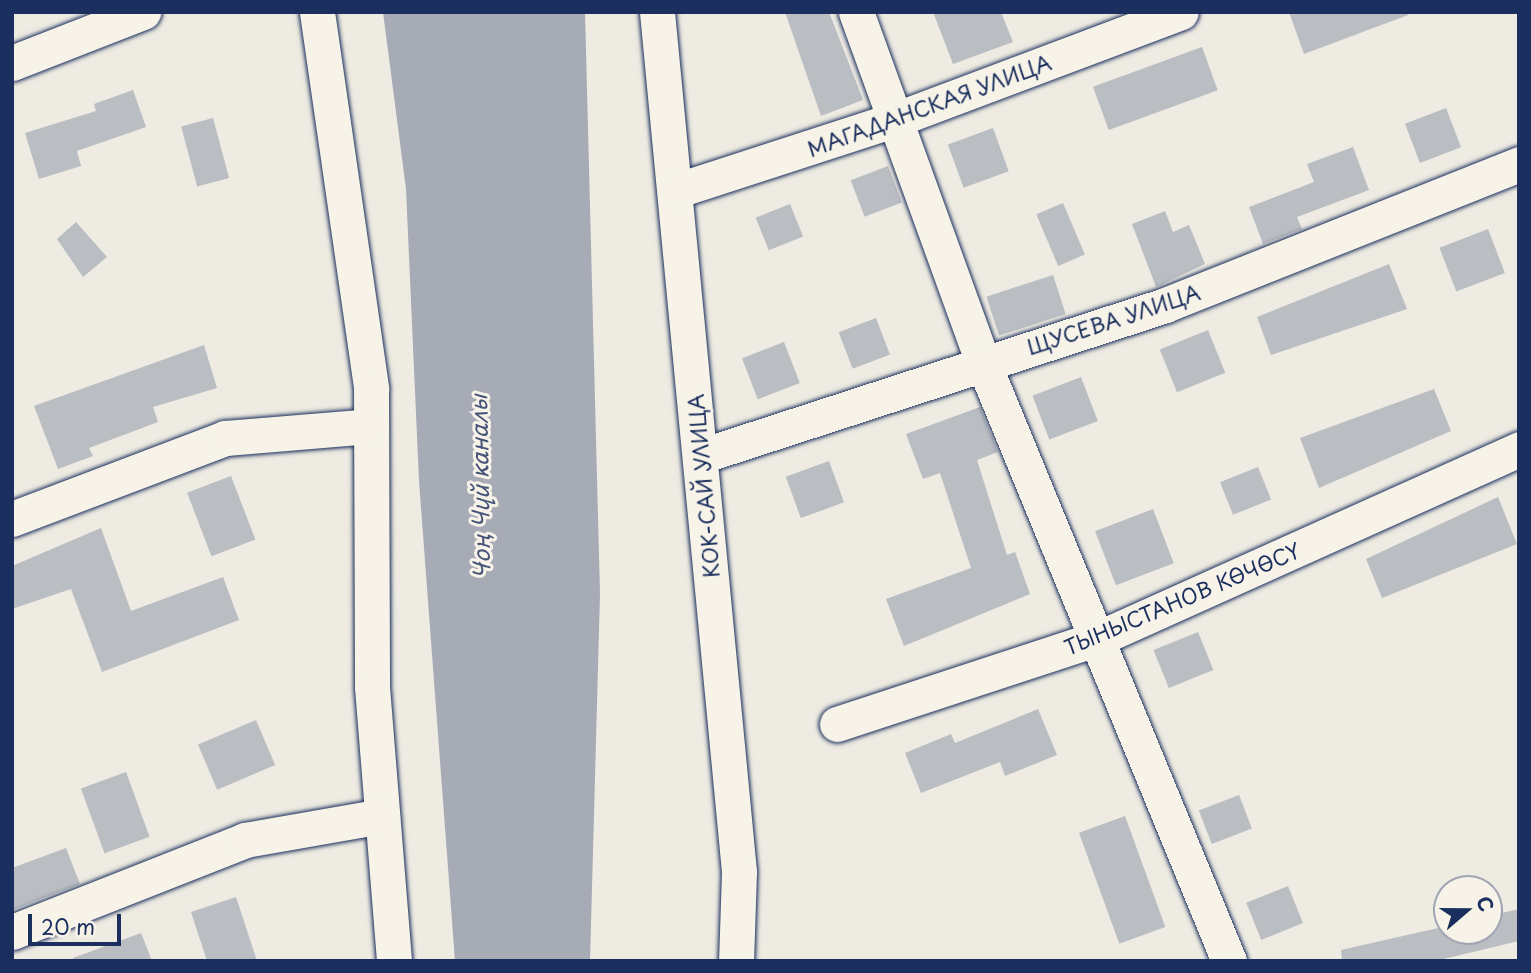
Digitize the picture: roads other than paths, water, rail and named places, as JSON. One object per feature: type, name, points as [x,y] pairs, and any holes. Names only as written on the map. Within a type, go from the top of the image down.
[{"type":"street","points":[[12,63],[67,26],[143,12]]},
{"type":"street","points":[[317,12],[371,426],[372,687],[394,961]]},
{"type":"street","name":"КОК-САЙ УЛИЦА","points":[[657,12],[739,872],[736,961]]},
{"type":"street","points":[[856,12],[982,360],[1099,638],[1229,961]]},
{"type":"street","name":"МАГАДАНСКАЯ УЛИЦА","points":[[675,191],[897,120],[1181,12]]},
{"type":"street","name":"ЩУСЕВА УЛИЦА","points":[[701,456],[982,360],[1176,301],[1519,164]]},
{"type":"street","points":[[12,519],[225,438],[371,426]]},
{"type":"street","name":"ТЫНЫСТАНОВ КӨЧӨСҮ","points":[[837,724],[1099,638],[1519,449]]},
{"type":"street","points":[[12,932],[246,839],[383,816]]},
{"type":"water","name":"Чоң Чүй каналы","points":[[383,12],[585,12],[600,594],[590,961],[455,961],[419,481],[406,189]]}]
